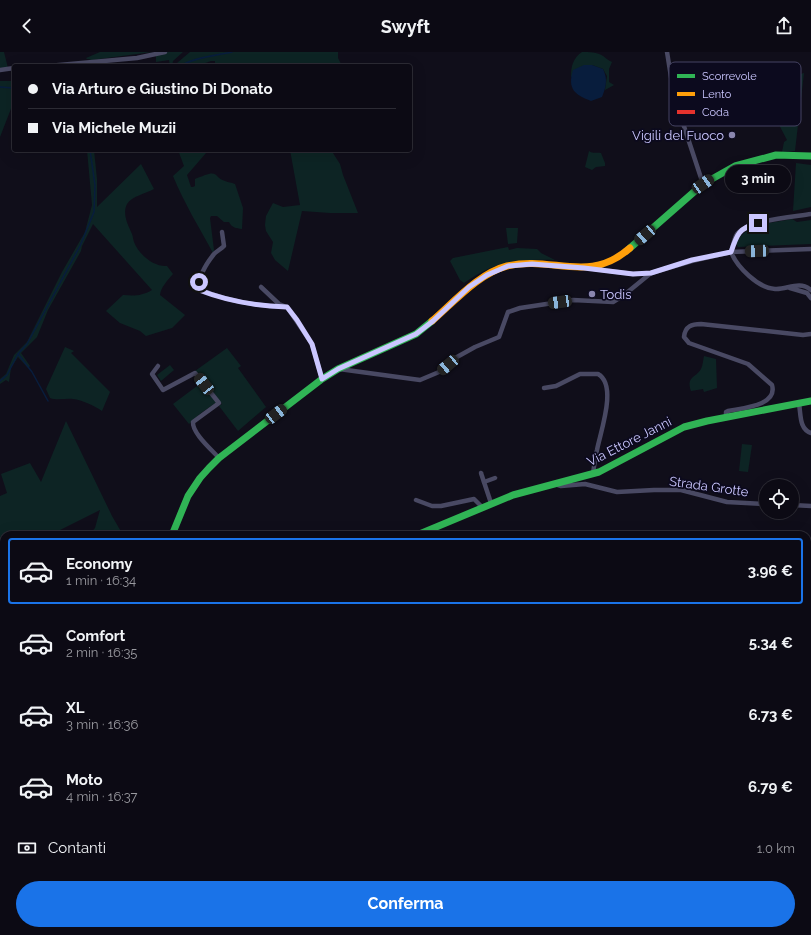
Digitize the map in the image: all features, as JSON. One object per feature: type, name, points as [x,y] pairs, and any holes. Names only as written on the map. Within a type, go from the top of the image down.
[{"type":"main road","points":[[174,531],[194,487],[200,478],[219,458],[322,379],[338,369],[416,334],[433,321],[469,287],[487,275],[508,266],[532,264],[584,268],[610,262],[622,255],[703,184],[735,166],[776,155],[811,156]]},
{"type":"main road","points":[[766,158],[811,160]]},
{"type":"main road","name":"Via Ettore Janni","points":[[426,531],[491,503],[593,474],[684,427],[811,401]]},
{"type":"street","points":[[70,64],[137,58],[165,52]]},
{"type":"street","points":[[667,52],[669,65]]},
{"type":"street","points":[[0,70],[12,68]]},
{"type":"street","points":[[684,126],[703,184]]},
{"type":"street","points":[[811,214],[767,221],[749,226],[737,234],[731,252],[734,260],[761,286],[775,290],[797,285],[811,290]]},
{"type":"street","points":[[222,232],[224,246],[214,254],[202,272],[199,282],[199,290],[209,294],[256,305],[287,307]]},
{"type":"street","points":[[584,268],[633,274],[651,273],[692,260],[731,252],[811,249]]},
{"type":"street","points":[[338,369],[420,380],[439,372],[456,357],[499,337],[508,312],[520,308],[573,300],[613,302],[651,273]]},
{"type":"street","points":[[261,287],[280,304],[287,307],[297,320],[312,344],[322,379]]},
{"type":"street","points":[[786,288],[807,293],[811,298]]},
{"type":"street","points":[[726,418],[726,412],[728,411],[768,401],[774,390],[772,386],[748,364],[689,343],[684,337],[687,328],[691,325],[701,324],[803,335],[811,334]]},
{"type":"street","points":[[158,366],[152,374],[162,390],[195,373],[219,403],[193,422],[193,426],[201,438],[219,458]]},
{"type":"street","points":[[544,388],[556,386],[580,374],[598,374],[604,378],[607,391],[606,410],[596,451],[593,474]]},
{"type":"street","points":[[799,404],[803,427],[806,431],[811,433]]},
{"type":"street","points":[[481,473],[491,503]]},
{"type":"street","points":[[484,482],[495,478]]},
{"type":"street","name":"Strada Grotte","points":[[555,484],[561,486],[585,484],[617,492],[681,490],[727,502],[759,504]]},
{"type":"street","points":[[416,500],[432,506],[441,506],[474,499],[482,507]]},
{"type":"street","points":[[799,505],[811,506]]},
{"type":"green space","points":[[0,52],[4,52],[8,68],[0,69]]},
{"type":"green space","points":[[100,52],[152,52],[92,60],[86,58]]},
{"type":"green space","points":[[168,52],[183,52],[173,61],[172,64],[170,64],[169,60],[156,62],[156,56]]},
{"type":"green space","points":[[190,52],[338,52],[338,58],[341,64],[215,64],[215,61],[203,64],[177,63]]},
{"type":"green space","points":[[582,52],[593,52],[612,62],[609,69],[609,82],[614,85],[605,90],[607,76],[603,69],[592,65],[571,77],[573,63],[576,57]]},
{"type":"green space","points":[[804,73],[801,99],[801,74]]},
{"type":"green space","points":[[0,81],[12,81],[12,106],[0,137]]},
{"type":"green space","points":[[780,126],[798,126],[795,151],[782,152],[784,142],[787,140]]},
{"type":"green space","points":[[589,151],[601,153],[605,166],[596,167],[592,170],[585,167]]},
{"type":"green space","points":[[87,152],[94,152],[97,179],[97,207],[141,164],[154,189],[129,201],[125,212],[126,219],[136,247],[143,256],[152,262],[162,266],[167,266],[173,274],[163,287],[160,295],[185,315],[172,328],[146,336],[140,331],[120,323],[106,311],[123,295],[138,295],[152,290],[93,224],[81,251],[48,310],[37,337],[21,353],[30,366],[28,368],[18,357],[11,368],[9,382],[6,380],[0,384],[0,379],[6,374],[14,355],[27,342],[62,272],[85,232],[92,205]]},
{"type":"green space","points":[[179,152],[206,152],[187,175],[191,187],[195,186],[195,179],[212,173],[226,182],[235,184],[243,208],[242,229],[233,227],[229,222],[224,222],[217,216],[211,216],[213,253],[173,176],[184,166]]},
{"type":"green space","points":[[290,152],[332,152],[340,164],[358,213],[302,211],[288,271],[275,260],[271,253],[273,242],[266,231],[266,216],[273,203],[283,207],[300,205]]},
{"type":"green space","points":[[796,163],[811,165],[811,207],[793,211]]},
{"type":"green space","points":[[792,219],[797,222],[811,220],[811,244],[738,247],[736,244],[740,237],[752,228],[768,223]]},
{"type":"green space","points":[[506,228],[518,228],[517,243],[508,244]]},
{"type":"green space","points":[[508,247],[509,250],[517,248],[537,249],[541,253],[555,260],[508,262],[497,265],[476,275],[464,283],[460,280],[450,261],[453,258]]},
{"type":"green space","points":[[65,347],[74,351],[71,353],[110,392],[102,411],[96,407],[77,400],[50,398],[46,389]]},
{"type":"green space","points":[[227,348],[241,366],[238,368],[266,407],[238,431],[219,406],[222,404],[195,371]]},
{"type":"green space","points":[[704,356],[716,359],[717,388],[704,392],[703,389],[691,391],[690,382],[701,369]]},
{"type":"green space","points":[[170,365],[174,370],[161,381],[157,375]]},
{"type":"green space","points":[[201,383],[217,402],[201,413],[189,424],[173,404]]},
{"type":"green space","points":[[66,421],[121,531],[92,531],[95,528],[100,510],[58,531],[0,531],[0,496],[7,493],[1,474],[30,463],[41,482]]},
{"type":"green space","points":[[742,444],[752,445],[748,472],[739,471]]},
{"type":"water","points":[[584,65],[592,65],[603,69],[606,76],[606,83],[602,97],[591,101],[577,94],[572,87],[571,77],[573,70]]},
{"type":"waterway","points":[[184,64],[198,59],[232,52]]},
{"type":"waterway","points":[[0,87],[12,88]]},
{"type":"waterway","points":[[0,381],[7,375],[18,354],[27,344],[80,246],[94,212],[95,185],[90,152]]},
{"type":"waterway","points":[[18,354],[32,372],[48,401]]},
{"type":"traffic: fast","points":[[630,248],[703,184],[735,166],[776,155],[811,156]]},
{"type":"traffic: fast","points":[[174,531],[188,496],[200,478],[219,458],[322,379],[338,369],[416,334],[432,321]]},
{"type":"traffic: fast","points":[[427,531],[513,495],[599,472],[684,427],[707,421],[811,401]]},
{"type":"traffic: slow","points":[[432,321],[467,289],[486,275],[507,266],[540,264],[585,267],[600,265],[615,259],[630,248]]},
{"type":"place","name":"Vigili del Fuoco","points":[[732,135]]},
{"type":"place","name":"Todis","points":[[592,294]]},
{"type":"route","points":[[199,282],[199,290],[209,294],[256,305],[287,307],[304,330],[312,344],[317,357],[318,369],[322,379],[352,362],[416,334],[433,321],[469,287],[487,275],[508,266],[532,264],[633,274],[651,273],[692,260],[731,252],[737,234],[749,226],[758,223]]}]
